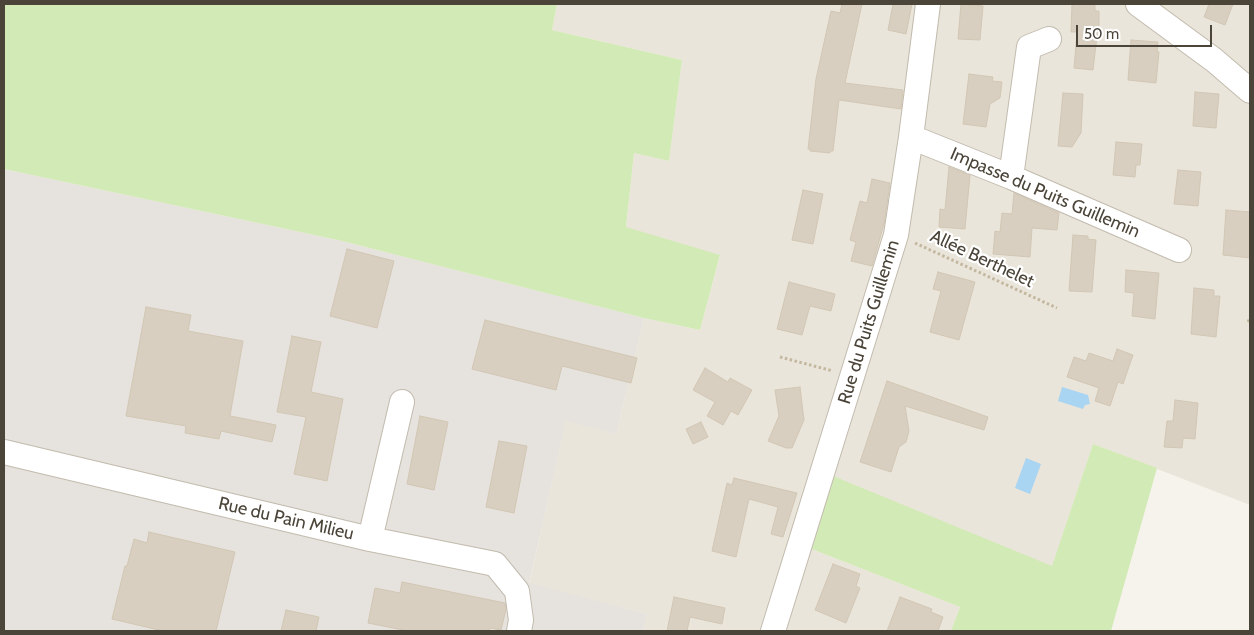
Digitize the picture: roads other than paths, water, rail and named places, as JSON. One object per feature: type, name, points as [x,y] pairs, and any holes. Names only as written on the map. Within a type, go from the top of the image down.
[{"type":"street","name":"Rue du Puits Guillemin","points":[[773,631],[896,234],[928,4]]},
{"type":"street","points":[[1138,4],[1214,60],[1250,91]]},
{"type":"street","points":[[1011,177],[1028,47],[1049,40]]},
{"type":"street","name":"Impasse du Puits Guillemin","points":[[911,137],[1011,177],[1178,250]]},
{"type":"street","points":[[370,539],[402,402]]},
{"type":"street","name":"Rue du Pain Milieu","points":[[4,452],[370,539],[495,564],[517,591],[521,620],[519,631]]},
{"type":"water","points":[[1062,387],[1088,395],[1090,404],[1085,405],[1083,409],[1058,401]]},
{"type":"water","points":[[1026,458],[1041,464],[1030,494],[1015,488]]}]
